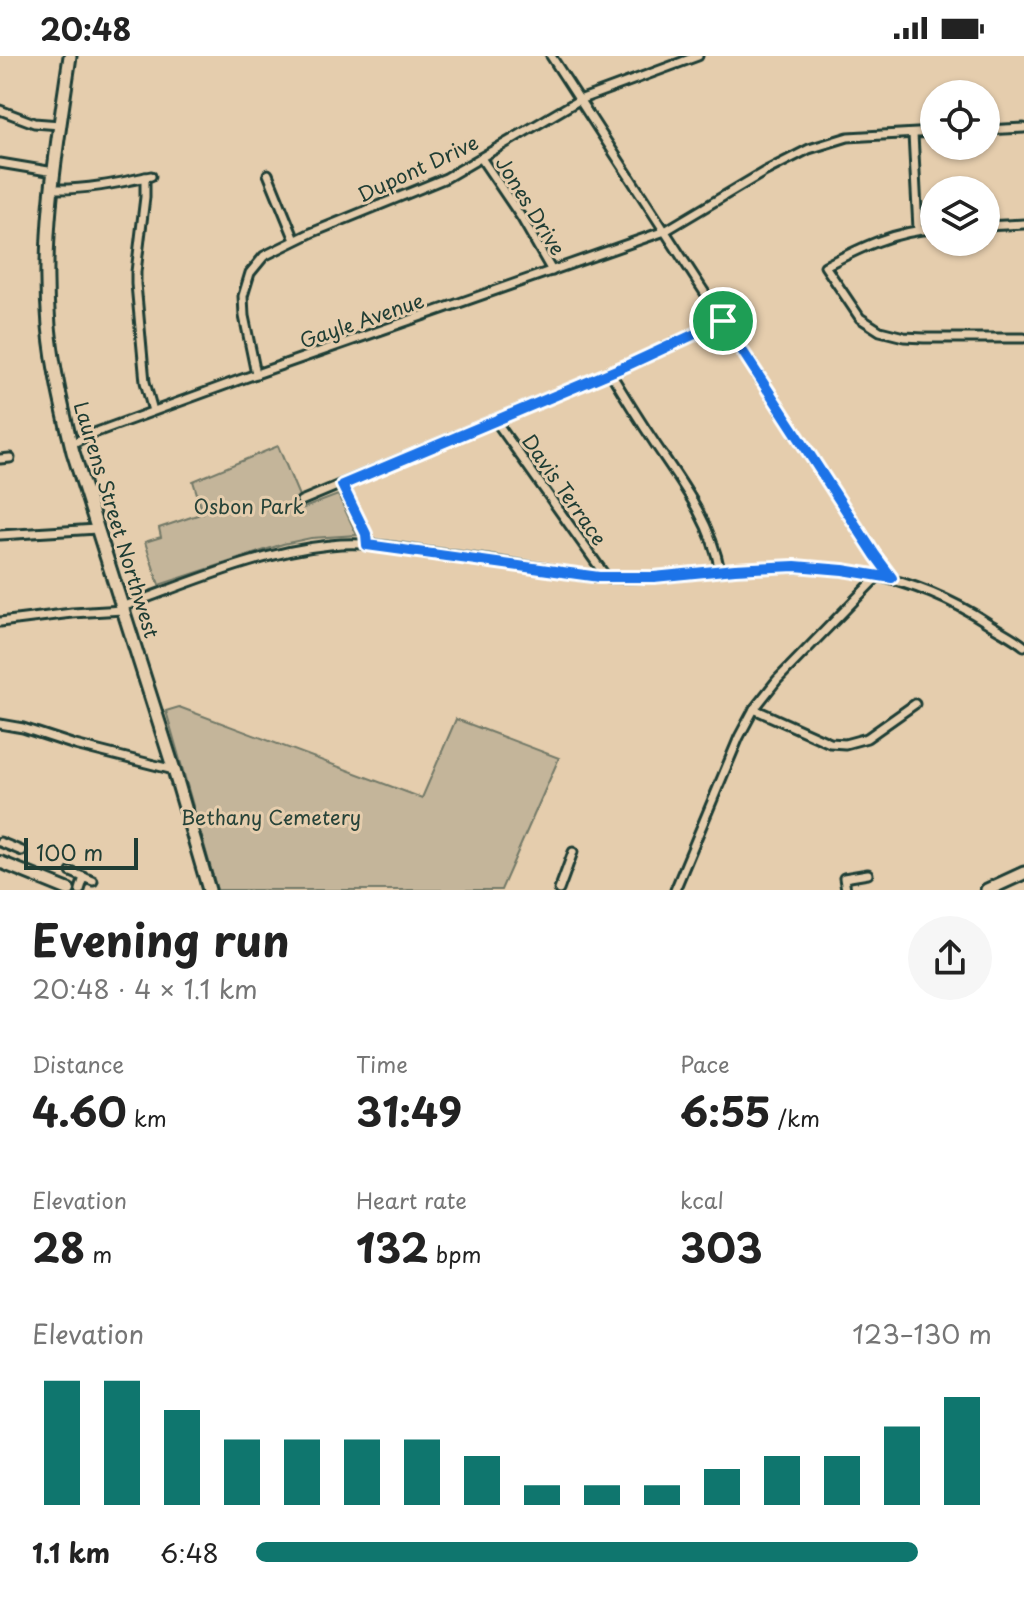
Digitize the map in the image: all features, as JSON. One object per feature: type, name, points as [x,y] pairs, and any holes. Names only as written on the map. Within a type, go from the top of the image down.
[{"type":"main road","name":"Laurens Street Northwest","points":[[70,56],[52,189],[48,248],[49,325],[63,410],[209,890]]},
{"type":"main road","points":[[987,890],[1024,873]]},
{"type":"street","points":[[551,56],[892,578]]},
{"type":"street","name":"Dupont Drive","points":[[256,374],[243,296],[247,280],[264,256],[295,240],[429,186],[579,100],[698,56]]},
{"type":"street","points":[[0,110],[34,123],[60,125]]},
{"type":"street","points":[[1000,129],[1024,128]]},
{"type":"street","name":"Gayle Avenue","points":[[71,444],[256,374],[665,231],[809,149],[848,137],[920,133]]},
{"type":"street","points":[[913,134],[918,229],[870,243],[825,266],[860,318],[880,331],[914,337],[1024,338]]},
{"type":"street","name":"Jones Drive","points":[[481,158],[521,217],[552,271]]},
{"type":"street","points":[[0,163],[54,172]]},
{"type":"street","points":[[268,174],[295,240]]},
{"type":"street","points":[[52,189],[71,190],[118,184],[148,176],[136,284],[145,382],[153,411]]},
{"type":"street","points":[[1000,225],[1024,224]]},
{"type":"street","points":[[301,501],[610,372],[723,321]]},
{"type":"street","points":[[610,372],[703,518],[714,543],[720,571]]},
{"type":"street","name":"Davis Terrace","points":[[495,420],[607,578]]},
{"type":"street","points":[[0,459],[10,458]]},
{"type":"street","points":[[342,485],[366,534],[367,545]]},
{"type":"street","points":[[0,535],[97,529]]},
{"type":"street","points":[[0,622],[122,608],[228,569],[282,553],[332,544],[367,545],[607,578],[795,566],[879,575],[961,606],[1024,646]]},
{"type":"street","points":[[675,890],[739,737],[754,709],[777,680],[879,575]]},
{"type":"street","points":[[754,709],[830,743],[845,744],[867,738],[915,704]]},
{"type":"street","points":[[0,724],[174,770]]},
{"type":"street","points":[[0,842],[22,851]]},
{"type":"street","points":[[559,890],[573,852]]},
{"type":"street","points":[[0,862],[69,890]]},
{"type":"street","points":[[71,872],[89,879],[80,890]]},
{"type":"street","points":[[846,890],[844,878],[868,874]]},
{"type":"green space","name":"Osbon Park","points":[[278,446],[304,508],[338,495],[357,535],[311,538],[283,544],[159,585],[145,542],[161,537],[159,528],[203,513],[193,481]]},
{"type":"green space","name":"Bethany Cemetery","points":[[179,707],[422,798],[456,719],[559,758],[501,890],[217,890],[166,711]]},
{"type":"route","points":[[723,321],[892,578],[795,566],[654,577],[599,577],[367,545],[366,534],[342,485],[628,365],[723,321]]}]
